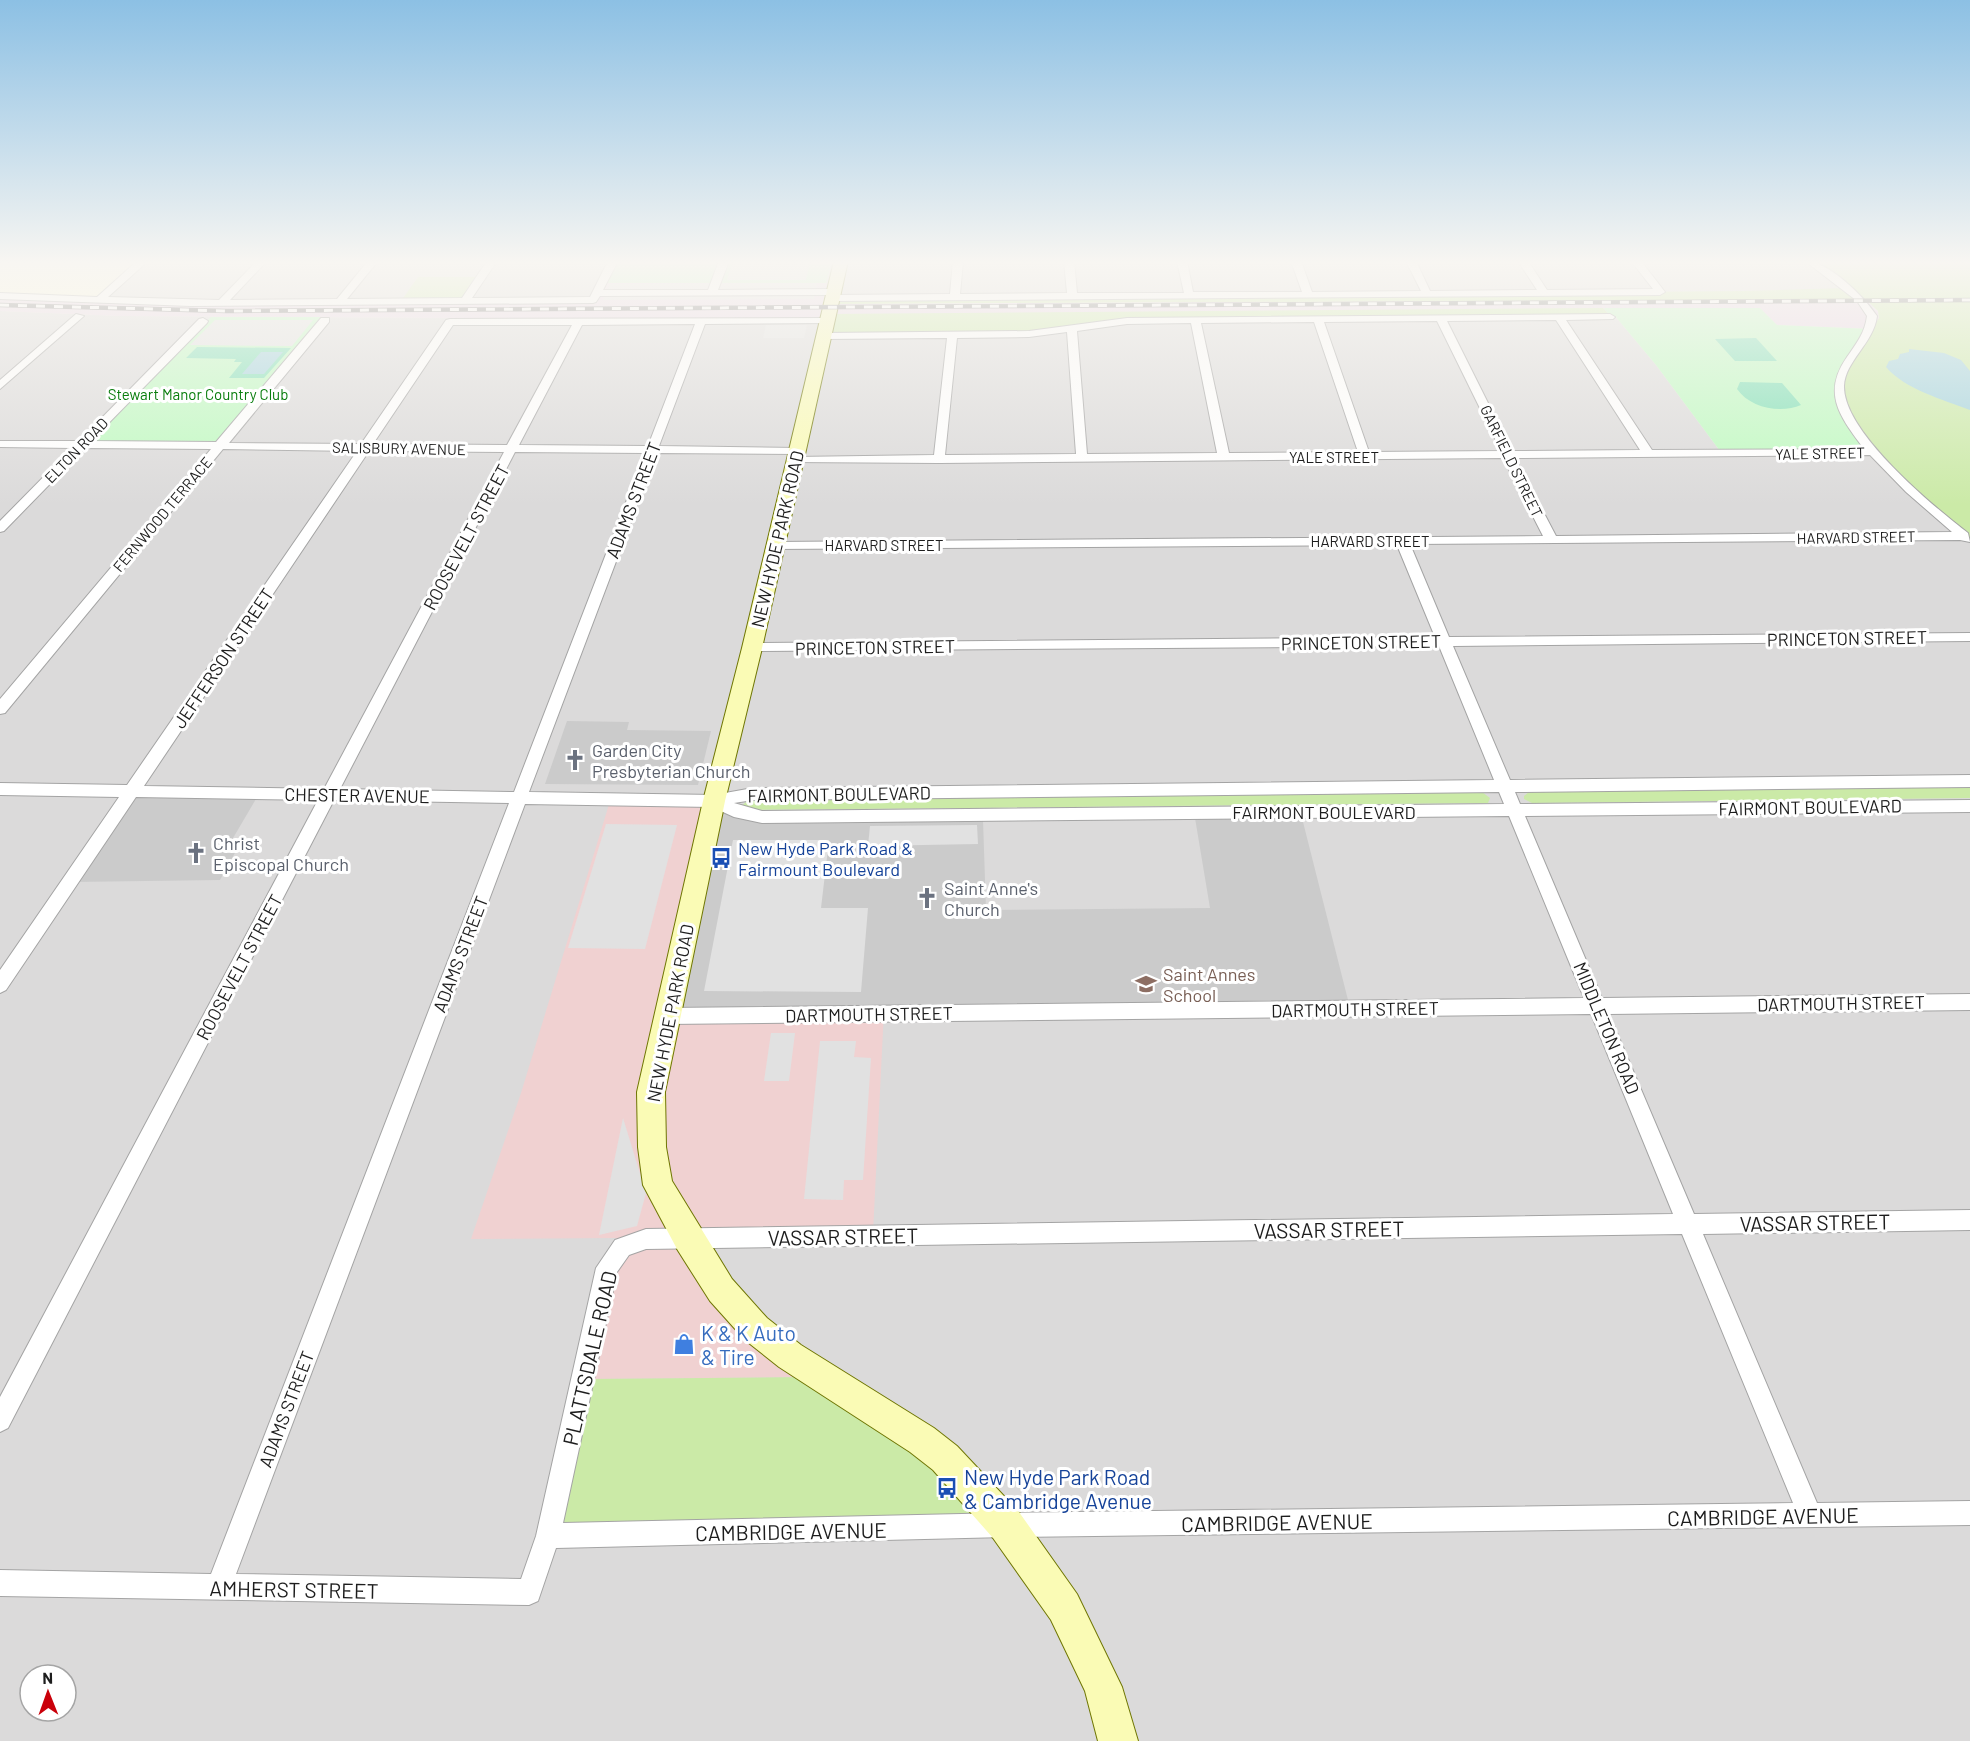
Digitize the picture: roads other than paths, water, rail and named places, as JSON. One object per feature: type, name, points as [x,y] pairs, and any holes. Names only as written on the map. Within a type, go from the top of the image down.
[{"type":"main road","name":"NEW HYDE PARK ROAD","points":[[823,342],[714,801],[651,1092],[652,1147],[658,1185],[688,1238],[722,1290],[756,1329],[790,1356],[922,1440],[945,1458],[1006,1525],[1064,1607],[1103,1687],[1118,1741]]},
{"type":"street","points":[[0,386],[49,342]]},
{"type":"street","name":"ELTON ROAD","points":[[0,528],[182,342]]},
{"type":"street","name":"FERNWOOD TERRACE","points":[[0,709],[306,342]]},
{"type":"street","name":"JEFFERSON STREET","points":[[0,985],[437,342]]},
{"type":"street","name":"ROOSEVELT STREET","points":[[0,1420],[568,342]]},
{"type":"street","name":"ADAMS STREET","points":[[218,1588],[693,342]]},
{"type":"street","points":[[939,460],[951,342]]},
{"type":"street","points":[[1073,342],[1082,459]]},
{"type":"street","points":[[1200,342],[1224,458]]},
{"type":"street","points":[[1326,342],[1365,457]]},
{"type":"street","name":"GARFIELD STREET","points":[[1452,342],[1512,467],[1552,540]]},
{"type":"street","points":[[1575,342],[1649,455]]},
{"type":"street","points":[[1863,342],[1843,372],[1839,394],[1847,420],[1873,452],[1967,539]]},
{"type":"street","name":"SALISBURY AVENUE","points":[[0,444],[652,451],[796,456]]},
{"type":"street","name":"YALE STREET","points":[[796,456],[939,460],[1873,452]]},
{"type":"street","name":"HARVARD STREET","points":[[776,546],[1967,539]]},
{"type":"street","name":"MIDDLETON ROAD","points":[[1402,541],[1810,1516]]},
{"type":"street","name":"PRINCETON STREET","points":[[752,648],[1970,637]]},
{"type":"street","name":"FAIRMONT BOULEVARD","points":[[714,801],[753,794],[1970,781]]},
{"type":"street","name":"CHESTER AVENUE","points":[[0,789],[714,801]]},
{"type":"street","name":"FAIRMONT BOULEVARD","points":[[714,801],[740,813],[762,817],[1970,806]]},
{"type":"street","name":"DARTMOUTH STREET","points":[[667,1016],[1970,1002]]},
{"type":"street","name":"VASSAR STREET","points":[[688,1238],[1970,1220]]},
{"type":"street","name":"PLATTSDALE ROAD","points":[[548,1536],[607,1269],[622,1247],[646,1239],[688,1238]]},
{"type":"street","name":"CAMBRIDGE AVENUE","points":[[548,1536],[1006,1525],[1970,1513]]},
{"type":"street","name":"AMHERST STREET","points":[[0,1583],[529,1592],[548,1536]]},
{"type":"water","points":[[1909,349],[1944,353],[1961,360],[1970,371],[1970,410],[1914,388],[1886,367],[1889,361],[1898,359],[1900,354],[1909,352]]},
{"type":"water","points":[[261,352],[283,352],[264,374],[242,374]]},
{"type":"place","name":"Garden City Presbyterian Church","points":[[575,760]]},
{"type":"place","name":"Christ Episcopal Church","points":[[196,853]]},
{"type":"place","name":"New Hyde Park Road & Fairmount Boulevard","points":[[721,858]]},
{"type":"place","name":"Saint Anne's Church","points":[[927,898]]},
{"type":"place","name":"Saint Annes School","points":[[1146,984]]},
{"type":"place","name":"K & K Auto & Tire","points":[[684,1344]]},
{"type":"place","name":"New Hyde Park Road & Cambridge Avenue","points":[[947,1488]]},
{"type":"park label","name":"Stewart Manor Country Club","points":[[198,394]]}]
